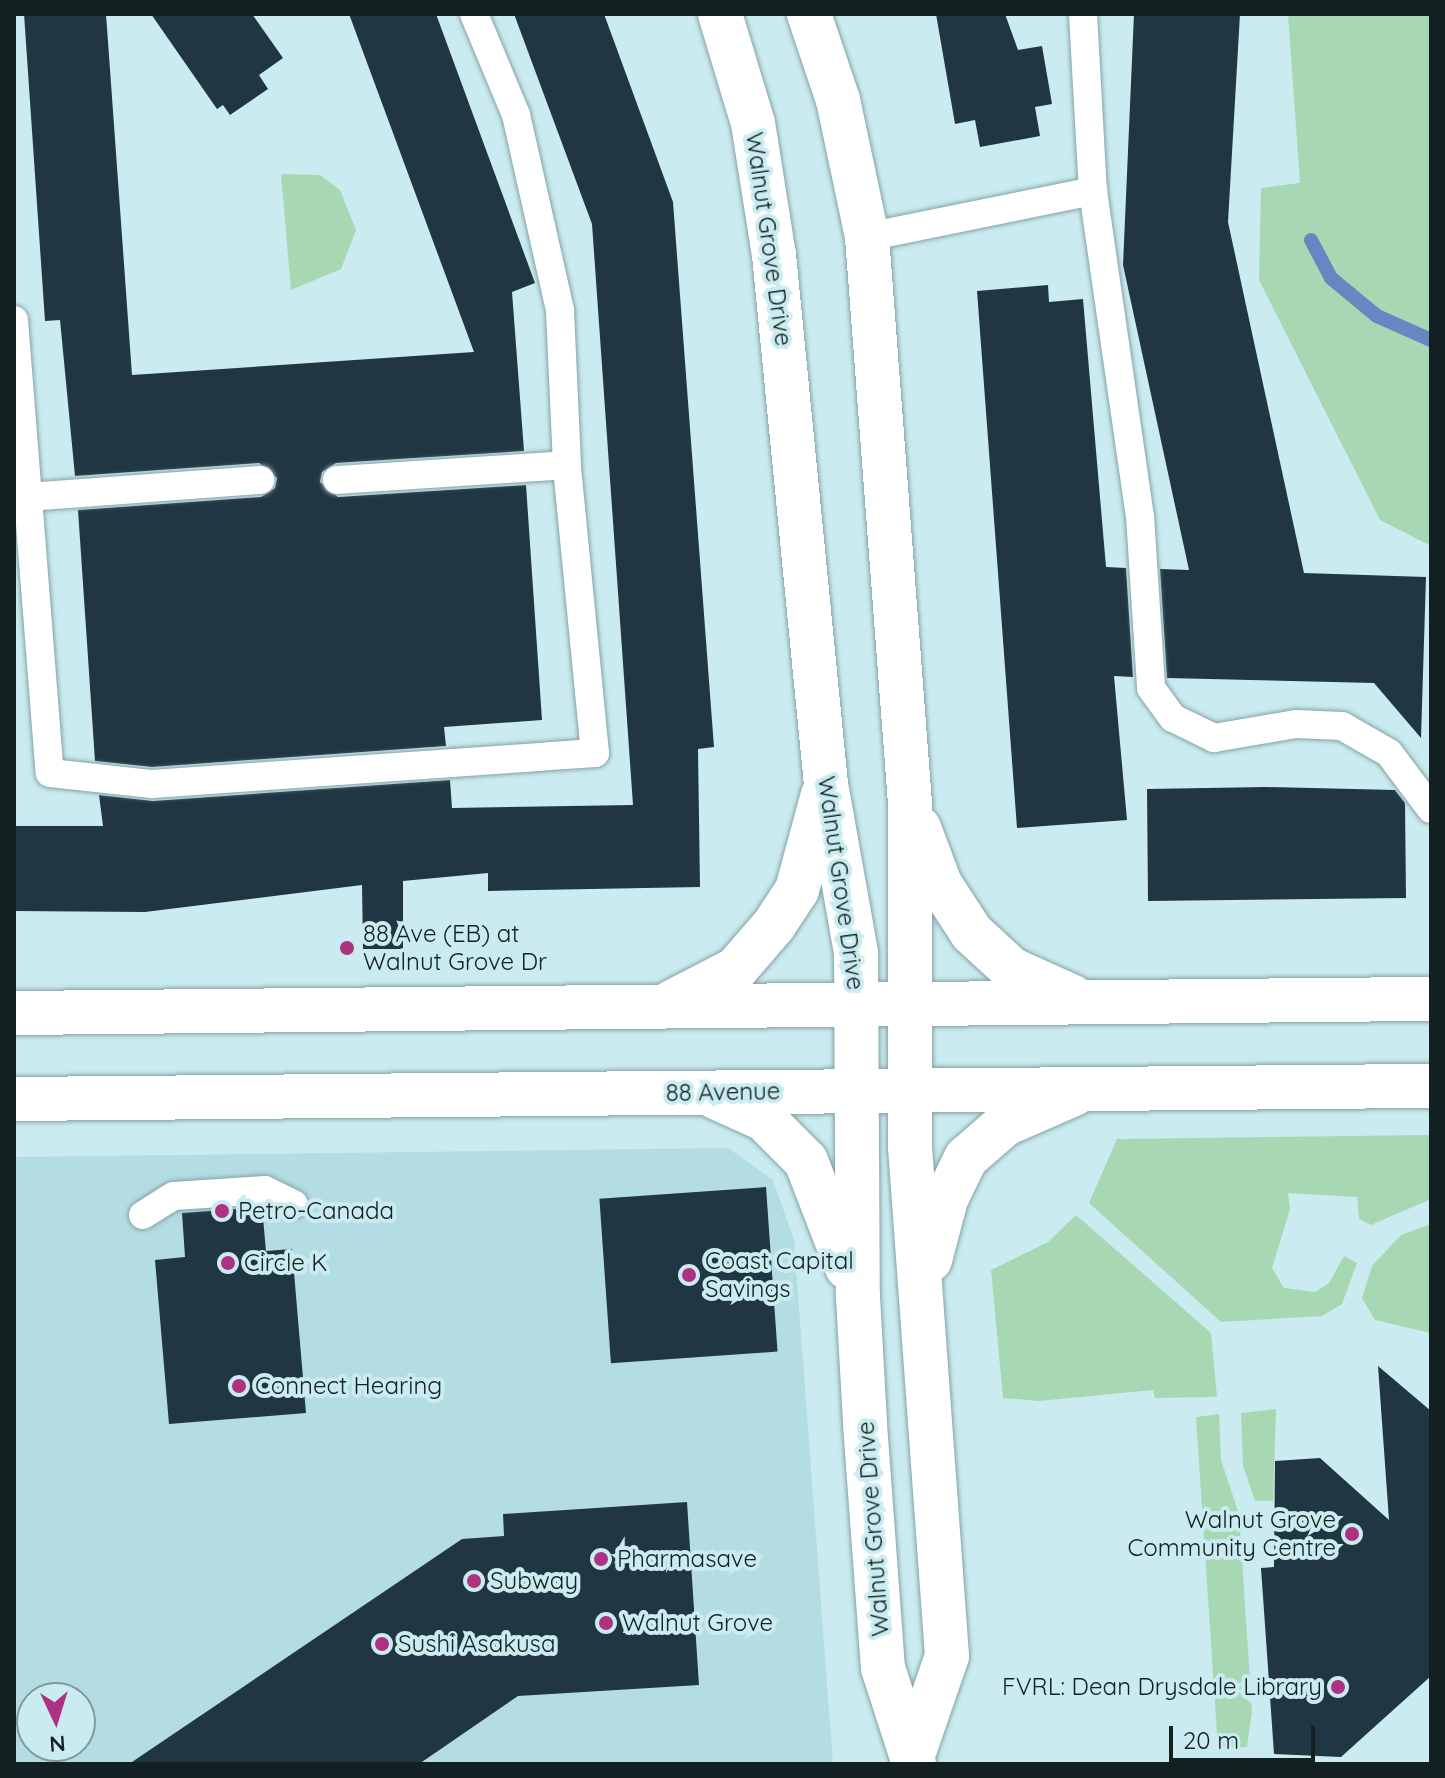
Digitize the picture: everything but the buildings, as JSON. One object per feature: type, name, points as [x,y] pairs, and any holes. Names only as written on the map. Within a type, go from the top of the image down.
[{"type":"main road","name":"Walnut Grove Drive","points":[[720,14],[753,123],[774,255],[826,784],[859,1005],[858,1297],[883,1668],[914,1759]]},
{"type":"main road","name":"Walnut Grove Drive","points":[[809,14],[838,100],[867,237],[910,803],[910,1089],[947,1656],[914,1759]]},
{"type":"main road","points":[[664,1006],[736,969],[774,925],[797,890],[826,784]]},
{"type":"main road","points":[[910,803],[940,884],[972,933],[1011,969],[1083,1002]]},
{"type":"main road","points":[[14,1013],[1431,999]]},
{"type":"main road","points":[[922,1293],[946,1199],[966,1158],[1005,1124],[1092,1086]]},
{"type":"main road","name":"88 Avenue","points":[[14,1099],[1092,1086],[1431,1086]]},
{"type":"main road","points":[[705,1092],[764,1119],[806,1161],[858,1297]]},
{"type":"lane","points":[[14,320],[50,773],[152,784],[595,753],[567,465],[560,310],[516,115],[474,14]]},
{"type":"lane","points":[[1083,14],[1093,191],[1140,516],[1151,688],[1173,718],[1214,738],[1296,724],[1342,726],[1389,753],[1431,809]]},
{"type":"lane","points":[[867,237],[1093,191]]},
{"type":"lane","points":[[337,480],[567,465]]},
{"type":"lane","points":[[28,497],[260,480]]},
{"type":"lane","points":[[143,1215],[174,1196],[265,1190],[294,1204]]},
{"type":"shaded area","points":[[728,1148],[773,1180],[794,1240],[833,1764],[14,1764],[14,1157]]},
{"type":"green space","points":[[1288,14],[1431,14],[1431,546],[1380,520],[1259,280],[1261,188],[1300,183]]},
{"type":"green space","points":[[281,174],[320,175],[340,190],[356,230],[341,269],[291,290]]},
{"type":"green space","points":[[1431,1135],[1431,1199],[1371,1225],[1359,1219],[1357,1197],[1288,1193],[1290,1209],[1272,1268],[1284,1288],[1315,1292],[1329,1283],[1344,1256],[1357,1263],[1342,1304],[1322,1316],[1221,1322],[1089,1203],[1117,1139]]},
{"type":"green space","points":[[1076,1215],[1211,1333],[1217,1397],[1155,1398],[1153,1390],[1039,1401],[1003,1398],[991,1270],[1048,1242]]},
{"type":"green space","points":[[1431,1224],[1431,1333],[1375,1320],[1362,1298],[1372,1266],[1401,1235]]},
{"type":"green space","points":[[1276,1409],[1273,1501],[1255,1501],[1243,1466],[1241,1413]]},
{"type":"green space","points":[[1219,1414],[1221,1460],[1239,1514],[1252,1710],[1247,1747],[1218,1749],[1196,1417]]},
{"type":"waterway","points":[[1311,240],[1331,278],[1377,316],[1431,340]]},
{"type":"place","name":"88 Ave (EB) at Walnut Grove Dr","points":[[347,948]]},
{"type":"place","name":"Petro-Canada","points":[[222,1211]]},
{"type":"place","name":"Circle K","points":[[228,1263]]},
{"type":"place","name":"Coast Capital Savings","points":[[689,1275]]},
{"type":"place","name":"Connect Hearing","points":[[239,1386]]},
{"type":"place","name":"Walnut Grove Community Centre","points":[[1352,1534]]},
{"type":"place","name":"Pharmasave","points":[[601,1559]]},
{"type":"place","name":"Subway","points":[[474,1581]]},
{"type":"place","name":"Walnut Grove","points":[[606,1623]]},
{"type":"place","name":"Sushi Asakusa","points":[[382,1644]]},
{"type":"place","name":"FVRL: Dean Drysdale Library","points":[[1338,1687]]}]
